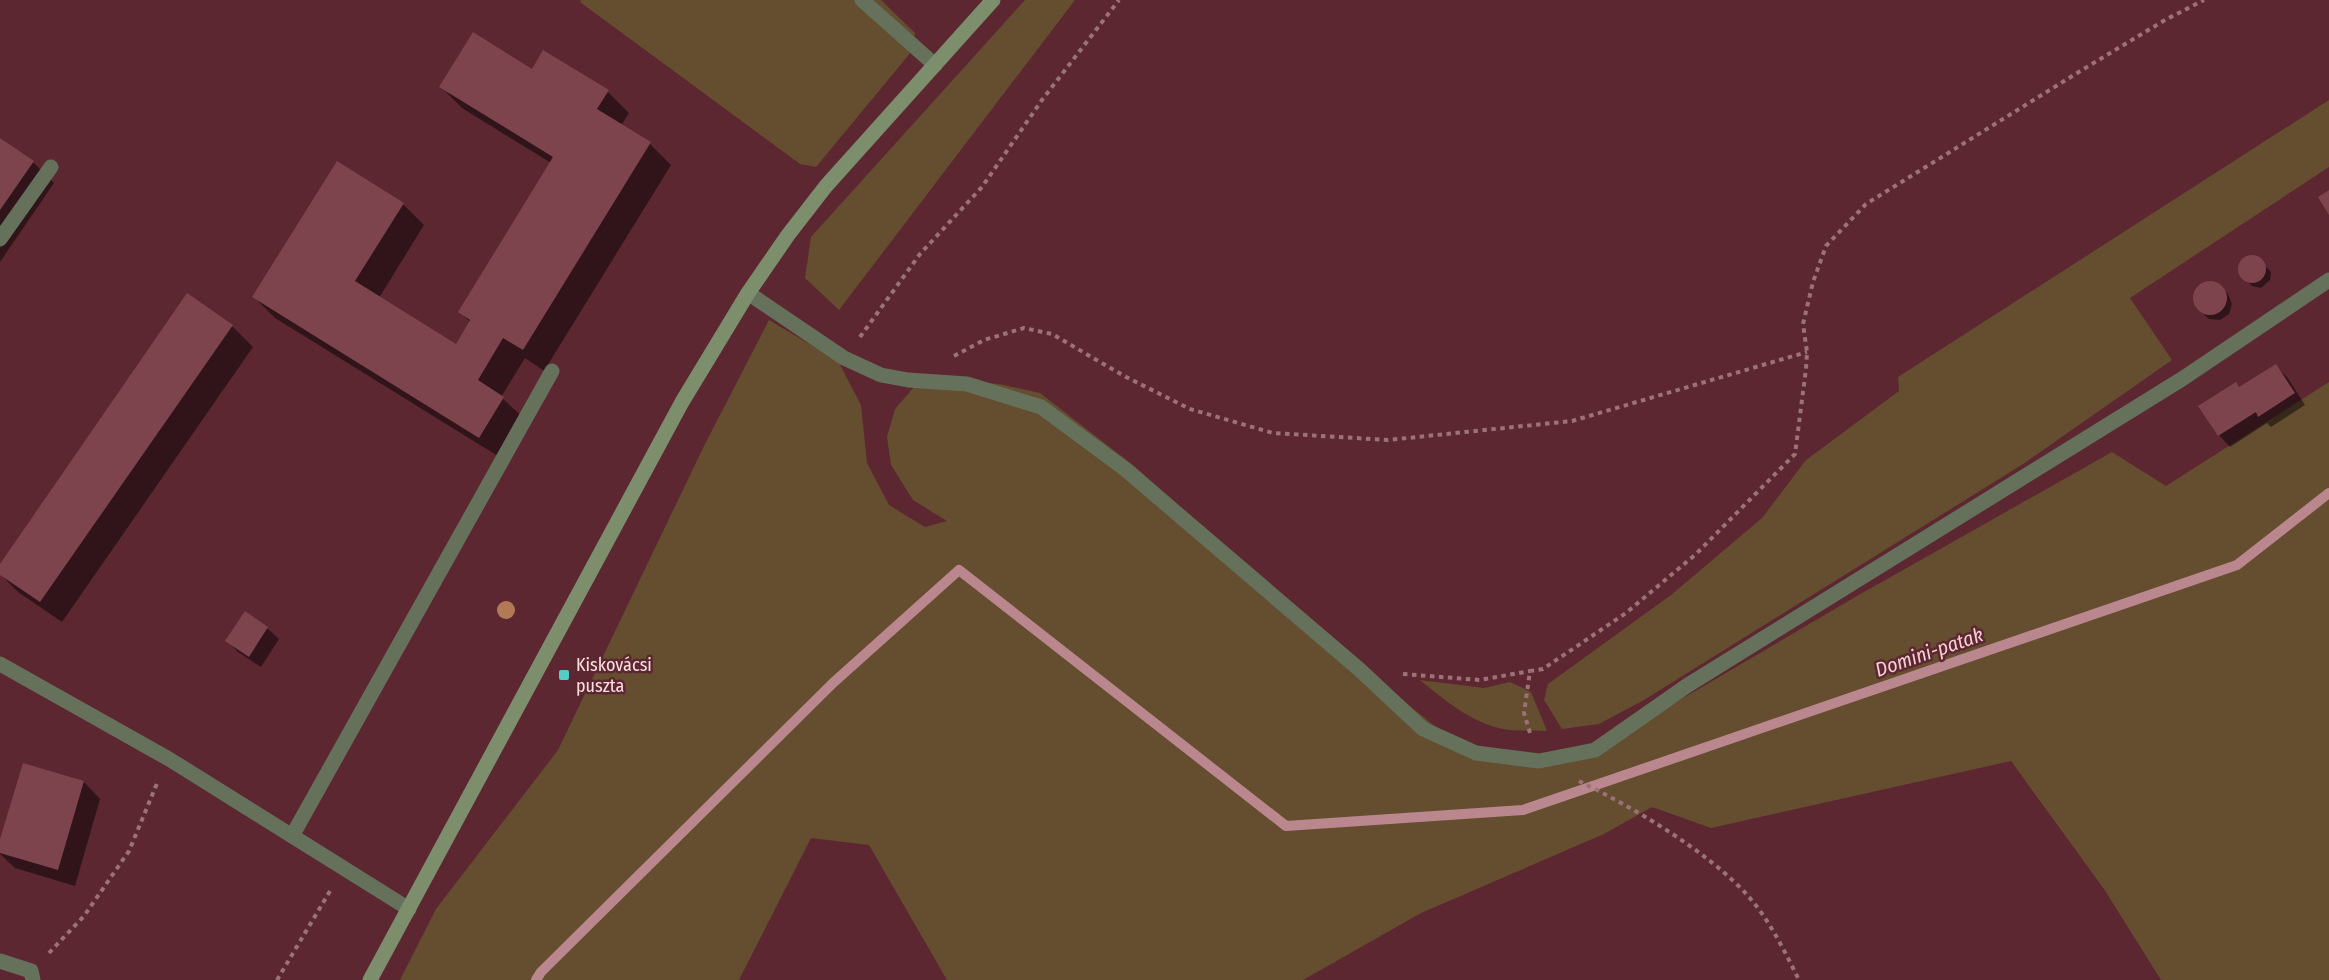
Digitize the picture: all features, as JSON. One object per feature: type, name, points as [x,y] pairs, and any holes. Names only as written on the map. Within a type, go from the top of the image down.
[{"type":"main road","points":[[370,980],[682,402],[748,293],[788,235],[826,186],[993,0]]},
{"type":"lane","points":[[862,0],[935,65]]},
{"type":"lane","points":[[0,239],[51,167]]},
{"type":"lane","points":[[748,293],[844,358],[881,375],[908,380],[967,384],[1041,406],[1125,469],[1359,670],[1423,729],[1476,753],[1539,761],[1595,750],[1698,679],[2182,379],[2329,280]]},
{"type":"lane","points":[[292,836],[552,371]]},
{"type":"lane","points":[[0,664],[169,759],[409,909]]},
{"type":"lane","points":[[0,962],[32,976]]},
{"type":"path","points":[[844,358],[920,254],[982,187],[1042,100],[1119,0]]},
{"type":"path","points":[[1359,670],[1480,680],[1543,669],[1626,613],[1696,554],[1795,454],[1807,352],[1803,324],[1813,282],[1826,246],[1866,204],[2091,64],[2165,20],[2204,0]]},
{"type":"path","points":[[946,360],[984,340],[1024,328],[1052,334],[1126,377],[1190,409],[1274,433],[1388,440],[1572,421],[1807,352]]},
{"type":"path","points":[[1530,671],[1524,713],[1539,761],[1640,814],[1717,866],[1750,898],[1781,945],[1799,980]]},
{"type":"path","points":[[32,976],[84,916],[129,851],[155,786],[169,759]]},
{"type":"path","points":[[277,980],[344,868]]},
{"type":"shaded area","points":[[581,0],[881,0],[915,33],[912,51],[816,167],[800,164],[580,2]]},
{"type":"shaded area","points":[[1025,0],[1075,0],[839,310],[805,278],[811,237]]},
{"type":"shaded area","points":[[2329,100],[2329,167],[2130,298],[2172,360],[2023,464],[1644,700],[1599,724],[1562,729],[1544,700],[1548,684],[1671,595],[1762,518],[1806,460],[1899,391],[1898,377]]},
{"type":"shaded area","points":[[769,320],[838,361],[861,405],[867,463],[889,505],[925,527],[947,521],[913,500],[891,465],[887,437],[895,409],[914,387],[939,378],[999,384],[1040,393],[1133,465],[1372,675],[1448,737],[1510,760],[1586,755],[1857,596],[2112,452],[2166,486],[2329,382],[2329,980],[2161,980],[2104,889],[2011,761],[1711,828],[1652,807],[1604,834],[1421,913],[1303,980],[947,980],[869,845],[811,838],[739,980],[400,980],[436,909],[558,750],[704,446]]},
{"type":"shaded area","points":[[1420,680],[1484,688],[1510,682],[1531,692],[1547,731],[1497,728],[1473,718],[1450,704]]},
{"type":"building","points":[[473,32],[532,69],[543,50],[609,90],[597,109],[651,142],[523,350],[503,338],[478,380],[504,397],[479,438],[252,297],[337,161],[404,203],[355,281],[456,344],[470,320],[458,312],[553,157],[439,87]]},
{"type":"building","points":[[0,138],[34,161],[0,210]]},
{"type":"building","points":[[2329,190],[2329,215],[2318,197]]},
{"type":"building","points":[[2252,255],[2262,259],[2266,269],[2262,279],[2252,283],[2242,279],[2238,269],[2242,259]]},
{"type":"building","points":[[2210,281],[2222,286],[2227,298],[2222,310],[2210,315],[2198,310],[2193,298],[2198,286]]},
{"type":"building","points":[[187,293],[233,325],[40,602],[0,575],[0,564]]},
{"type":"building","points":[[2276,364],[2295,393],[2258,417],[2256,412],[2218,436],[2198,406],[2236,382],[2239,387]]},
{"type":"building","points":[[245,611],[268,627],[249,657],[225,641]]},
{"type":"building","points":[[23,763],[84,781],[58,870],[0,853],[0,839]]},
{"type":"waterway","name":"Domini-patak","points":[[536,980],[541,972],[833,683],[959,570],[1286,826],[1523,810],[2237,565],[2329,493]]},
{"type":"place","name":"Kiskovácsi puszta","points":[[564,675]]}]
